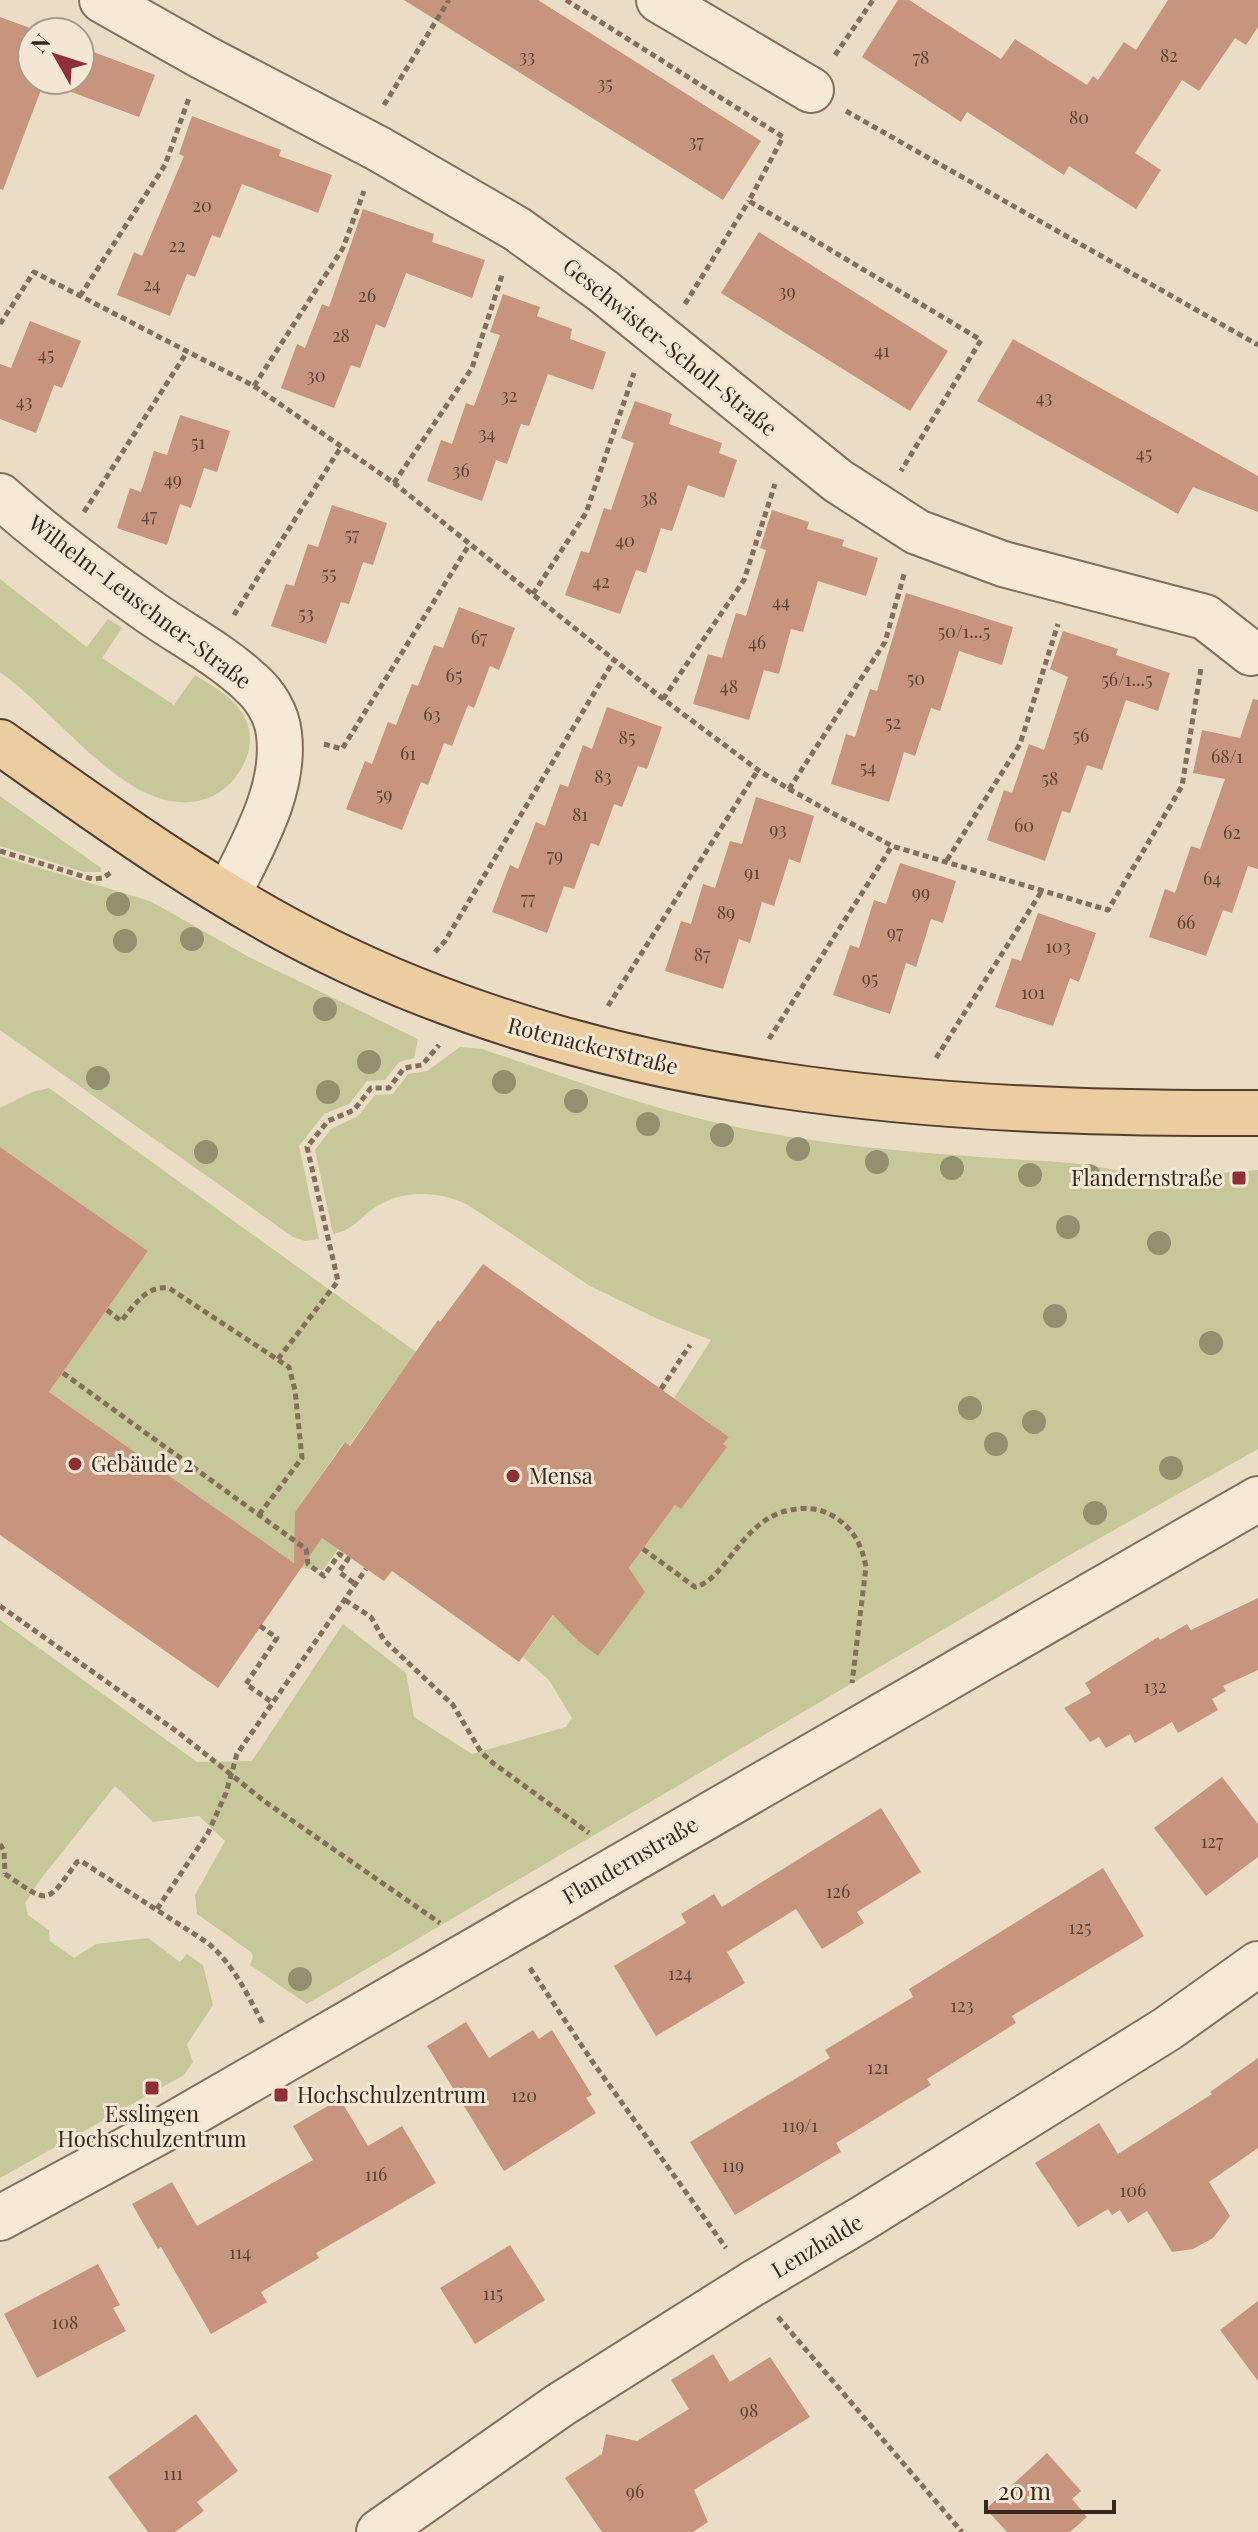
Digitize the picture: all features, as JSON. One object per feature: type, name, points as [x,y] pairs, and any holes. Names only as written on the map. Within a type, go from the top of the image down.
[{"type":"main road","name":"Rotenackerstraße","points":[[0,742],[228,895],[321,947],[458,1007],[542,1035],[680,1069],[763,1083],[930,1102],[1069,1112],[1258,1113]]},
{"type":"street","name":"Geschwister-Scholl-Straße","points":[[102,0],[420,171],[517,229],[603,291],[838,481],[875,508],[917,532],[1003,564],[1205,617],[1251,653]]},
{"type":"street","points":[[659,0],[811,90]]},
{"type":"street","name":"Wilhelm-Leuschner-Straße","points":[[0,496],[111,584],[234,669],[265,698],[280,736],[276,778],[269,806],[228,895]]},
{"type":"street","name":"Flandernstraße","points":[[0,2218],[283,2060],[1258,1499]]},
{"type":"street","name":"Lenzhalde","points":[[379,2532],[560,2405],[1167,2029],[1258,1964]]},
{"type":"path","points":[[381,111],[449,0]]},
{"type":"path","points":[[566,0],[783,137],[749,201],[680,311]]},
{"type":"path","points":[[873,0],[811,90],[1258,345]]},
{"type":"path","points":[[80,296],[165,165],[182,120]]},
{"type":"path","points":[[749,201],[981,340],[893,483]]},
{"type":"path","points":[[254,386],[343,248],[360,202]]},
{"type":"path","points":[[0,324],[34,272],[254,386],[394,483],[663,699],[758,770],[892,846],[1108,910],[1182,786],[1195,711]]},
{"type":"path","points":[[394,483],[472,368],[498,290]]},
{"type":"path","points":[[76,524],[187,352]]},
{"type":"path","points":[[533,594],[586,513],[624,403]]},
{"type":"path","points":[[232,617],[341,447]]},
{"type":"path","points":[[663,699],[744,580],[771,495]]},
{"type":"path","points":[[319,743],[342,749],[469,545]]},
{"type":"path","points":[[789,789],[885,642],[901,584]]},
{"type":"path","points":[[947,860],[1020,744],[1054,638]]},
{"type":"path","points":[[445,941],[614,660]]},
{"type":"path","points":[[608,1006],[758,770]]},
{"type":"path","points":[[0,851],[98,879],[152,845]]},
{"type":"path","points":[[769,1039],[892,846]]},
{"type":"path","points":[[934,1062],[1043,889]]},
{"type":"path","points":[[278,1359],[338,1281],[307,1147],[328,1121],[354,1110],[371,1088],[389,1088],[404,1068],[422,1065],[446,1037],[458,1007]]},
{"type":"path","points":[[107,1310],[121,1321],[143,1295],[153,1289],[169,1288],[289,1367],[295,1390],[301,1463],[258,1516]]},
{"type":"path","points":[[661,1389],[690,1345]]},
{"type":"path","points":[[63,1373],[306,1549],[308,1564],[324,1576],[339,1554],[348,1559],[339,1572],[355,1584]]},
{"type":"path","points":[[643,1549],[695,1587],[708,1581],[753,1529],[774,1513],[810,1508],[824,1511],[847,1526],[863,1551],[866,1567],[850,1701],[854,1731]]},
{"type":"path","points":[[157,1909],[208,1833],[226,1793],[237,1754],[366,1569]]},
{"type":"path","points":[[345,1600],[371,1617],[384,1640],[453,1705],[481,1752],[584,1827],[615,1869]]},
{"type":"path","points":[[0,1606],[231,1773],[264,1801],[475,1948],[523,1956],[530,1968]]},
{"type":"path","points":[[260,1626],[277,1638],[246,1684],[273,1703]]},
{"type":"path","points":[[0,1844],[4,1851],[2,1876],[40,1897],[53,1895],[77,1862],[81,1861],[157,1909],[224,1957],[283,2060]]},
{"type":"green space","points":[[0,579],[87,647],[108,619],[122,628],[102,658],[174,705],[195,675],[230,699],[245,718],[250,739],[246,759],[232,782],[201,800],[176,802],[141,791],[99,761],[0,672]]},
{"type":"green space","points":[[0,796],[101,868],[101,872],[84,872],[0,846]]},
{"type":"green space","points":[[0,856],[150,901],[249,957],[418,1039],[414,1058],[399,1062],[385,1080],[367,1081],[349,1104],[324,1114],[299,1146],[319,1239],[305,1241],[293,1237],[0,1030]]},
{"type":"green space","points":[[460,1047],[482,1049],[680,1114],[796,1138],[927,1153],[1071,1163],[1168,1176],[1258,1170],[1258,1449],[1075,1552],[307,2004],[250,1965],[251,1952],[197,1914],[195,1895],[225,1841],[199,1816],[153,1822],[115,1786],[40,1880],[25,1903],[28,1915],[49,1930],[50,1941],[74,1958],[96,1944],[148,1938],[180,1962],[187,1954],[203,1965],[213,2005],[187,2044],[193,2062],[184,2075],[0,2178],[0,1620],[197,1762],[252,1761],[343,1624],[406,1673],[414,1717],[472,1754],[566,1727],[572,1718],[549,1680],[523,1657],[556,1612],[576,1639],[593,1652],[625,1574],[675,1505],[681,1508],[727,1447],[723,1444],[729,1437],[674,1398],[711,1340],[658,1319],[590,1286],[468,1205],[444,1197],[406,1195],[381,1204],[349,1228],[333,1234],[315,1150],[331,1129],[358,1116],[375,1095],[393,1094],[408,1074],[427,1071]]},
{"type":"green space","points":[[49,1088],[416,1352],[349,1446],[344,1442],[295,1512],[296,1519],[338,1549],[323,1570],[301,1568],[49,1392],[148,1251],[0,1147],[0,1108],[32,1092]]},
{"type":"building","points":[[404,0],[538,0],[761,141],[723,200]]},
{"type":"building","points":[[898,0],[909,0],[1001,59],[1015,39],[1087,85],[1093,76],[1098,80],[1124,42],[1136,50],[1168,0],[1258,0],[1258,27],[1246,45],[1235,38],[1199,91],[1182,80],[1135,153],[1161,170],[1136,209],[1069,166],[1064,175],[967,112],[961,122],[862,57]]},
{"type":"building","points":[[0,17],[16,23],[16,96],[39,96],[3,190],[0,189]]},
{"type":"building","points":[[96,53],[155,75],[139,117],[82,96],[96,96]]},
{"type":"building","points":[[192,116],[281,150],[279,156],[332,175],[318,213],[242,184],[220,238],[212,235],[195,277],[187,274],[170,316],[117,295],[134,252],[142,256],[184,156],[179,154]]},
{"type":"building","points":[[363,209],[434,234],[432,242],[485,260],[472,298],[406,273],[385,328],[376,324],[360,368],[351,365],[334,408],[281,388],[297,344],[305,348],[322,304],[329,307]]},
{"type":"building","points":[[759,232],[948,351],[910,411],[721,293]]},
{"type":"building","points":[[503,294],[540,307],[537,316],[572,329],[570,339],[606,352],[593,390],[548,374],[529,426],[521,424],[507,464],[496,460],[482,501],[427,481],[441,440],[452,444],[466,403],[474,406],[500,335],[490,332]]},
{"type":"building","points":[[30,321],[81,341],[62,388],[54,385],[36,433],[0,419],[0,364],[11,368]]},
{"type":"building","points":[[1013,339],[1258,476],[1258,512],[1193,487],[1178,514],[977,401]]},
{"type":"building","points":[[635,401],[672,414],[669,424],[722,443],[719,453],[737,460],[724,498],[688,485],[672,531],[661,528],[646,573],[636,570],[620,614],[565,595],[581,551],[589,553],[604,508],[611,510],[634,443],[621,438]]},
{"type":"building","points":[[180,415],[230,431],[217,472],[204,468],[191,508],[180,504],[167,545],[117,528],[130,488],[141,492],[154,451],[167,455]]},
{"type":"building","points":[[332,505],[387,523],[373,565],[363,562],[349,604],[341,602],[326,644],[271,626],[286,584],[294,586],[308,544],[318,547]]},
{"type":"building","points":[[772,510],[809,522],[807,529],[844,540],[842,546],[878,558],[866,596],[818,581],[803,632],[791,629],[779,674],[764,670],[749,720],[693,704],[708,654],[722,658],[736,613],[746,616],[766,550],[760,548]]},
{"type":"building","points":[[906,593],[1013,627],[1002,665],[959,651],[940,711],[931,708],[915,756],[904,752],[889,802],[831,784],[846,734],[855,737],[870,689],[877,691]]},
{"type":"building","points":[[459,607],[515,628],[499,670],[490,666],[474,708],[468,705],[452,746],[444,743],[428,785],[421,782],[402,830],[346,809],[365,761],[372,764],[388,722],[396,725],[412,684],[418,686],[434,645],[443,648]]},
{"type":"building","points":[[1063,631],[1118,649],[1116,655],[1170,673],[1158,711],[1126,700],[1102,770],[1087,765],[1070,813],[1062,811],[1045,861],[987,840],[1004,790],[1012,793],[1029,744],[1044,750],[1068,677],[1050,669]]},
{"type":"building","points":[[1253,699],[1258,700],[1258,869],[1248,866],[1232,913],[1223,910],[1206,956],[1149,937],[1165,889],[1175,893],[1191,846],[1200,849],[1225,779],[1193,773],[1202,730],[1240,738]]},
{"type":"building","points":[[607,707],[662,727],[647,769],[638,766],[622,807],[614,804],[599,846],[591,843],[574,889],[564,886],[547,933],[492,912],[510,865],[518,869],[536,822],[545,826],[560,784],[568,787],[583,745],[592,749]]},
{"type":"building","points":[[756,797],[814,816],[800,863],[789,859],[774,906],[762,902],[750,943],[739,939],[723,989],[665,971],[681,921],[691,924],[703,884],[715,888],[730,841],[742,844]]},
{"type":"building","points":[[900,863],[956,881],[943,923],[931,919],[916,967],[906,963],[890,1014],[833,995],[850,945],[859,948],[874,900],[886,904]]},
{"type":"building","points":[[1038,913],[1096,933],[1079,982],[1070,978],[1053,1026],[995,1007],[1012,958],[1021,961]]},
{"type":"building","points":[[0,1147],[148,1251],[49,1392],[294,1563],[295,1512],[345,1442],[350,1446],[438,1320],[440,1322],[483,1264],[729,1437],[723,1444],[727,1447],[681,1509],[675,1505],[629,1568],[645,1592],[598,1656],[553,1615],[519,1662],[392,1571],[384,1581],[322,1538],[218,1688],[0,1535]]},
{"type":"building","points":[[1258,1598],[1258,1670],[1223,1686],[1226,1691],[1212,1699],[1218,1710],[1178,1733],[1172,1722],[1135,1743],[1130,1734],[1106,1748],[1099,1737],[1090,1742],[1064,1708],[1091,1693],[1085,1683],[1158,1637],[1160,1640],[1187,1624],[1191,1630]]},
{"type":"building","points":[[1222,1777],[1258,1824],[1258,1857],[1206,1896],[1154,1828]]},
{"type":"building","points":[[881,1808],[921,1872],[857,1912],[864,1923],[822,1949],[796,1909],[727,1952],[745,1983],[656,2036],[614,1966],[686,1923],[681,1914],[714,1894],[722,1907]]},
{"type":"building","points":[[1103,1868],[1144,1936],[1012,2016],[1016,2023],[927,2079],[931,2085],[836,2143],[841,2152],[735,2215],[690,2142],[830,2058],[825,2050],[913,1997],[909,1989]]},
{"type":"building","points":[[466,2022],[489,2058],[533,2030],[539,2039],[552,2030],[592,2095],[586,2098],[596,2113],[504,2171],[427,2046]]},
{"type":"building","points":[[1258,2058],[1258,2148],[1209,2182],[1230,2216],[1213,2238],[1193,2249],[1172,2252],[1147,2211],[1128,2223],[1120,2210],[1112,2215],[1108,2209],[1078,2227],[1035,2163],[1099,2123],[1118,2154],[1212,2094],[1210,2092]]},
{"type":"building","points":[[340,2099],[368,2146],[402,2126],[436,2183],[316,2253],[319,2258],[261,2292],[267,2302],[211,2334],[161,2247],[158,2249],[132,2204],[172,2182],[197,2226],[313,2160],[293,2126]]},
{"type":"building","points":[[510,2245],[545,2300],[475,2344],[440,2288]]},
{"type":"building","points":[[98,2264],[120,2305],[113,2308],[126,2331],[37,2378],[4,2314]]},
{"type":"building","points":[[1258,2301],[1258,2381],[1220,2330]]},
{"type":"building","points":[[713,2354],[730,2382],[770,2357],[810,2417],[694,2490],[708,2522],[693,2532],[602,2532],[565,2478],[602,2454],[606,2434],[637,2441],[689,2409],[671,2380]]},
{"type":"building","points":[[196,2414],[238,2471],[197,2502],[204,2511],[175,2532],[148,2532],[108,2477]]},
{"type":"building","points":[[1047,2453],[1081,2491],[1072,2499],[1087,2517],[1070,2532],[1007,2532],[986,2509]]},
{"type":"place","name":"Flandernstraße","points":[[1239,1178]]},
{"type":"place","name":"Gebäude 2","points":[[75,1464]]},
{"type":"place","name":"Mensa","points":[[513,1476]]},
{"type":"place","name":"Esslingen Hochschulzentrum","points":[[152,2088]]},
{"type":"place","name":"Hochschulzentrum","points":[[281,2095]]}]
